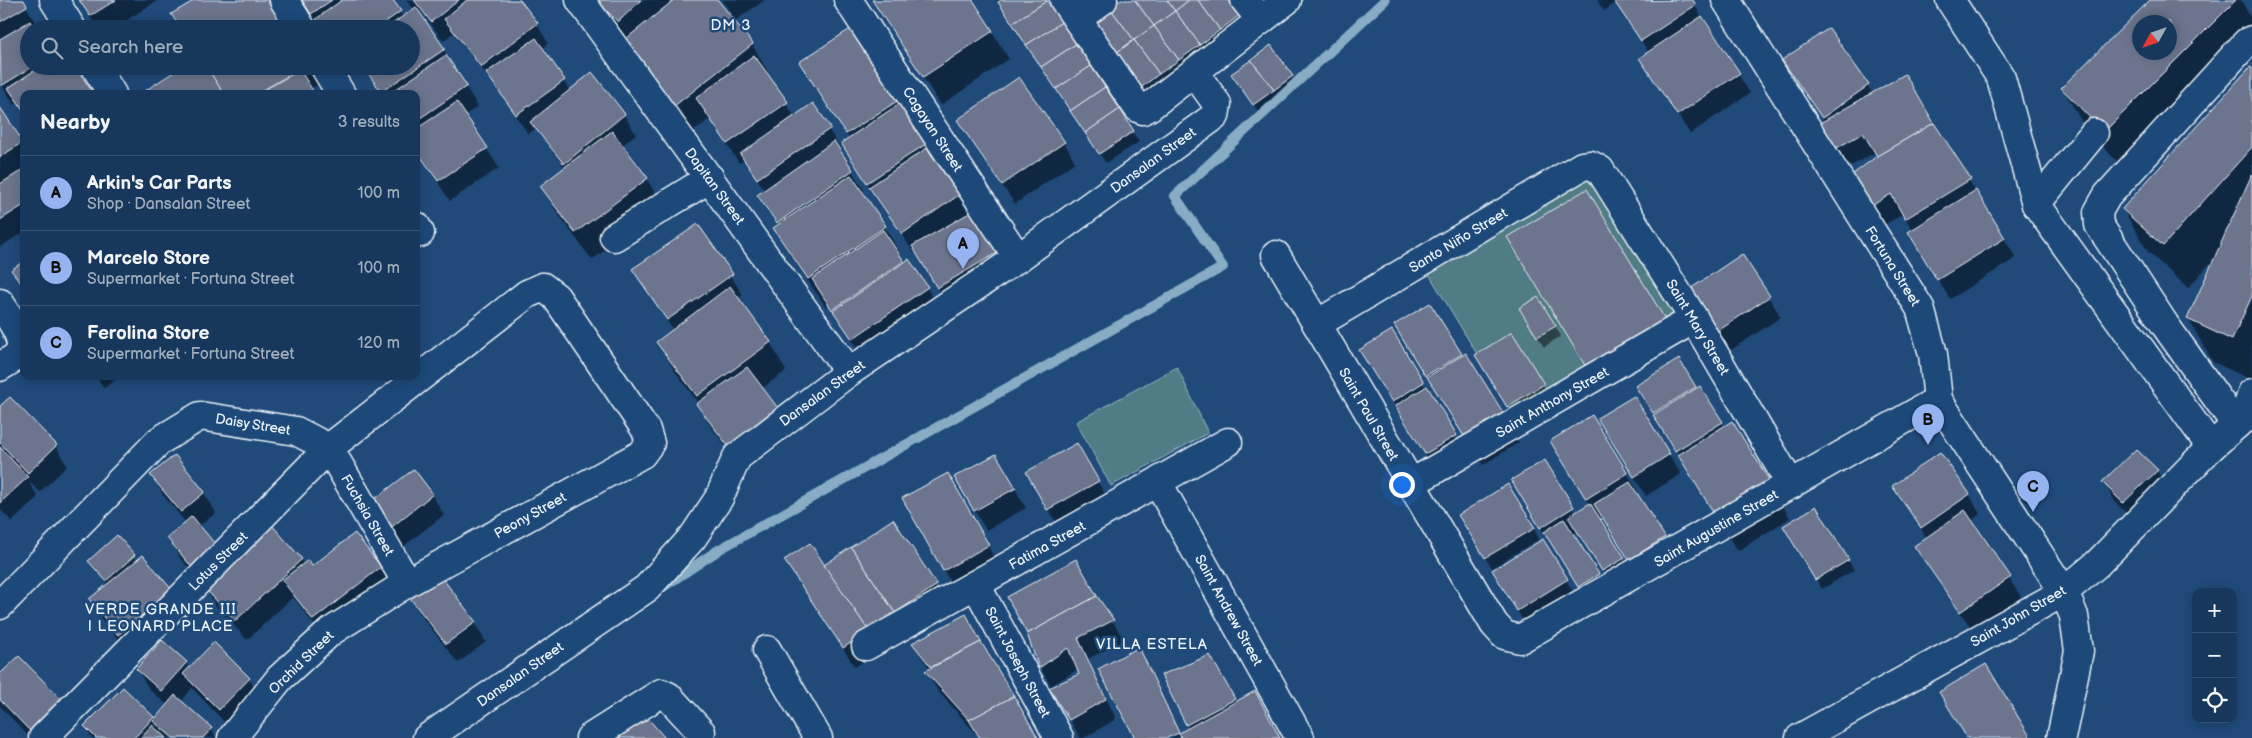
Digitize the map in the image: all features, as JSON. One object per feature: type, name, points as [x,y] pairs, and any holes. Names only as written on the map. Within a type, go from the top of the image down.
[{"type":"street","points":[[54,0],[66,20]]},
{"type":"street","points":[[284,0],[296,20]]},
{"type":"street","name":"Dapitan Street","points":[[580,0],[849,372]]},
{"type":"street","name":"Cagayan Street","points":[[848,0],[1018,258]]},
{"type":"street","points":[[1103,0],[1070,10],[1138,108],[1143,110],[1194,72],[1253,10],[1287,0]]},
{"type":"street","name":"Fortuna Street","points":[[1726,0],[1920,308],[1933,354],[1938,400],[2064,592],[2074,616],[2079,651],[2061,738]]},
{"type":"street","points":[[1950,0],[2001,78],[2036,204],[2211,448]]},
{"type":"street","points":[[2246,413],[2165,325],[2099,225],[2098,212],[2107,196],[2247,42],[2252,40]]},
{"type":"street","name":"Dansalan Street","points":[[427,738],[647,588],[693,537],[719,498],[737,457],[849,372],[1018,258],[1215,116],[1217,104],[1194,72]]},
{"type":"street","points":[[100,75],[110,90]]},
{"type":"street","points":[[329,75],[339,90]]},
{"type":"street","points":[[2036,204],[2094,133]]},
{"type":"street","name":"Santo Niño Street","points":[[1316,324],[1582,166],[1591,165],[1600,170]]},
{"type":"street","name":"Saint Mary Street","points":[[1600,170],[1694,319],[1791,485]]},
{"type":"street","points":[[614,237],[710,178]]},
{"type":"street","name":"Saint Paul Street","points":[[1276,255],[1494,624]]},
{"type":"street","name":"Peony Street","points":[[407,583],[642,454],[650,443],[646,430],[556,296],[542,287],[527,294],[420,377]]},
{"type":"street","points":[[0,303],[19,335],[20,345],[18,354],[0,367]]},
{"type":"street","name":"Saint Anthony Street","points":[[1410,484],[1694,319]]},
{"type":"street","name":"Peony Street","points":[[329,448],[416,380]]},
{"type":"street","name":"Saint Augustine Street","points":[[1494,624],[1504,635],[1520,639],[1938,400]]},
{"type":"street","name":"Saint John Street","points":[[1800,738],[2064,592],[2097,564],[2246,413]]},
{"type":"street","name":"Daisy Street","points":[[0,605],[159,441],[200,416],[296,431],[329,448]]},
{"type":"street","name":"Fatima Street","points":[[866,646],[1228,442]]},
{"type":"street","name":"Fuchsia Street","points":[[329,448],[407,583]]},
{"type":"street","name":"Lotus Street","points":[[44,738],[329,448]]},
{"type":"street","name":"Saint Andrew Street","points":[[1158,483],[1300,738]]},
{"type":"street","name":"Orchid Street","points":[[232,738],[280,678],[330,632],[407,583]]},
{"type":"street","name":"Saint Joseph Street","points":[[976,585],[1059,738]]},
{"type":"street","points":[[767,650],[818,738]]},
{"type":"street","points":[[596,736],[661,693],[668,696],[701,732]]},
{"type":"green space","points":[[1589,177],[1674,315],[1512,412],[1427,271]]},
{"type":"green space","points":[[1177,367],[1208,433],[1111,486],[1076,422]]},
{"type":"building","points":[[0,0],[24,0],[27,6],[0,22]]},
{"type":"building","points":[[79,0],[116,0],[90,16]]},
{"type":"building","points":[[195,0],[267,0],[280,20],[175,20],[171,14]]},
{"type":"building","points":[[302,0],[332,0],[311,14]]},
{"type":"building","points":[[342,0],[393,0],[401,11],[388,20],[316,19]]},
{"type":"building","points":[[414,0],[459,0],[431,22]]},
{"type":"building","points":[[467,0],[520,0],[538,23],[481,67],[444,19]]},
{"type":"building","points":[[596,0],[641,0],[618,22]]},
{"type":"building","points":[[674,0],[718,0],[753,44],[673,107],[622,42]]},
{"type":"building","points":[[872,0],[973,0],[993,31],[923,77]]},
{"type":"building","points":[[1001,0],[1047,1],[1012,23],[998,2]]},
{"type":"building","points":[[1118,0],[1135,0],[1154,26],[1134,40],[1109,7]]},
{"type":"building","points":[[1135,0],[1167,0],[1175,11],[1154,26]]},
{"type":"building","points":[[1167,0],[1189,0],[1175,11]]},
{"type":"building","points":[[1189,0],[1198,0],[1220,30],[1200,45],[1175,11]]},
{"type":"building","points":[[1198,0],[1229,0],[1240,15],[1220,30]]},
{"type":"building","points":[[1693,0],[1696,5],[1641,41],[1614,1]]},
{"type":"building","points":[[2150,0],[2236,0],[2177,59],[2177,15],[2135,15]]},
{"type":"building","points":[[1047,1],[1062,22],[1026,45],[1012,23]]},
{"type":"building","points":[[416,7],[445,49],[420,66],[420,20],[398,20]]},
{"type":"building","points":[[1109,7],[1134,40],[1113,55],[1088,21]]},
{"type":"building","points":[[1175,11],[1200,45],[1179,60],[1154,26]]},
{"type":"building","points":[[1702,16],[1740,73],[1677,115],[1639,58]]},
{"type":"building","points":[[2132,18],[2132,60],[2176,60],[2104,132],[2061,88]]},
{"type":"building","points":[[1062,22],[1076,44],[1041,67],[1026,45]]},
{"type":"building","points":[[858,24],[905,96],[846,134],[799,62]]},
{"type":"building","points":[[1154,26],[1179,60],[1159,74],[1134,40]]},
{"type":"building","points":[[20,27],[20,74],[1,86],[0,39]]},
{"type":"building","points":[[1829,28],[1869,85],[1822,118],[1782,60]]},
{"type":"building","points":[[536,38],[565,80],[516,115],[486,73]]},
{"type":"building","points":[[1134,40],[1159,74],[1138,90],[1113,55]]},
{"type":"building","points":[[1076,44],[1091,66],[1056,89],[1041,67]]},
{"type":"building","points":[[1271,45],[1293,76],[1274,90],[1251,60]]},
{"type":"building","points":[[446,55],[467,86],[420,118],[420,90],[395,90],[417,75],[420,75],[420,73]]},
{"type":"building","points":[[754,55],[788,102],[727,144],[696,98]]},
{"type":"building","points":[[1251,60],[1274,90],[1253,105],[1231,74]]},
{"type":"building","points":[[1091,66],[1105,87],[1070,111],[1056,89]]},
{"type":"building","points":[[2250,67],[2252,68],[2252,147],[2163,246],[2122,209]]},
{"type":"building","points":[[592,72],[625,114],[564,164],[530,122]]},
{"type":"building","points":[[1905,74],[1934,123],[1877,156],[1863,133],[1835,149],[1820,123]]},
{"type":"building","points":[[28,75],[81,75],[91,90],[20,90],[20,105],[8,88]]},
{"type":"building","points":[[169,75],[212,75],[221,90],[146,90]]},
{"type":"building","points":[[212,75],[289,75],[263,90],[221,90]]},
{"type":"building","points":[[291,75],[303,75],[312,90],[264,90]]},
{"type":"building","points":[[369,75],[406,75],[384,90],[380,90]]},
{"type":"building","points":[[1019,77],[1065,142],[1002,185],[957,120]]},
{"type":"building","points":[[1105,87],[1120,109],[1085,133],[1070,111]]},
{"type":"building","points":[[905,100],[932,140],[867,183],[841,143]]},
{"type":"building","points":[[457,102],[488,148],[438,181],[420,156],[420,126]]},
{"type":"building","points":[[813,103],[831,128],[757,179],[740,154]]},
{"type":"building","points":[[0,107],[20,137],[20,144],[0,157]]},
{"type":"building","points":[[1120,109],[1134,131],[1099,154],[1085,133]]},
{"type":"building","points":[[1934,123],[1971,179],[1905,219],[1891,194],[1868,208],[1849,177],[1877,156]]},
{"type":"building","points":[[612,131],[648,178],[575,233],[540,186]]},
{"type":"building","points":[[834,141],[853,170],[777,223],[757,195]]},
{"type":"building","points":[[927,148],[959,195],[902,234],[869,187]]},
{"type":"building","points":[[20,172],[20,208],[0,220],[0,184]]},
{"type":"building","points":[[2252,174],[2252,296],[2232,340],[2187,319]]},
{"type":"building","points":[[851,175],[886,226],[808,279],[773,228]]},
{"type":"building","points":[[1587,189],[1665,319],[1586,367],[1507,237]]},
{"type":"building","points":[[1976,190],[2005,238],[1937,280],[1908,232]]},
{"type":"building","points":[[978,208],[1002,250],[937,288],[912,246]]},
{"type":"building","points":[[698,224],[733,274],[667,320],[632,269]]},
{"type":"building","points":[[883,230],[904,261],[832,310],[812,279]]},
{"type":"building","points":[[1742,254],[1770,296],[1718,331],[1690,289]]},
{"type":"building","points":[[909,259],[928,287],[852,339],[833,311]]},
{"type":"building","points":[[20,264],[20,282],[11,270]]},
{"type":"building","points":[[730,286],[771,342],[697,396],[656,342]]},
{"type":"building","points":[[1538,297],[1556,326],[1537,337],[1519,308]]},
{"type":"building","points":[[1430,303],[1462,354],[1425,376],[1394,325]]},
{"type":"building","points":[[1392,330],[1424,382],[1392,402],[1359,350]]},
{"type":"building","points":[[1512,332],[1544,384],[1507,407],[1475,355]]},
{"type":"building","points":[[1466,353],[1509,422],[1470,446],[1427,377]]},
{"type":"building","points":[[1679,359],[1696,387],[1653,413],[1635,386]]},
{"type":"building","points":[[747,367],[781,412],[731,450],[696,404]]},
{"type":"building","points":[[1427,386],[1457,435],[1425,454],[1395,406]]},
{"type":"building","points":[[1700,386],[1723,422],[1675,451],[1653,415]]},
{"type":"building","points":[[1634,396],[1670,454],[1634,477],[1597,418]]},
{"type":"building","points":[[10,397],[57,445],[28,473],[0,443],[0,406]]},
{"type":"building","points":[[1592,415],[1628,473],[1586,499],[1550,441]]},
{"type":"building","points":[[1732,421],[1775,489],[1720,523],[1678,455]]},
{"type":"building","points":[[1077,443],[1099,481],[1047,510],[1026,472]]},
{"type":"building","points":[[0,447],[28,477],[0,503]]},
{"type":"building","points":[[2136,449],[2158,470],[2123,503],[2102,482]]},
{"type":"building","points":[[1940,452],[1970,494],[1921,528],[1892,486]]},
{"type":"building","points":[[996,454],[1016,488],[974,511],[954,477]]},
{"type":"building","points":[[175,455],[205,492],[181,512],[150,475]]},
{"type":"building","points":[[1545,460],[1574,507],[1540,528],[1511,480]]},
{"type":"building","points":[[414,469],[433,494],[388,530],[368,504]]},
{"type":"building","points":[[948,473],[989,545],[943,571],[902,498]]},
{"type":"building","points":[[1630,482],[1665,537],[1629,560],[1594,504]]},
{"type":"building","points":[[1508,484],[1535,528],[1485,558],[1458,515]]},
{"type":"building","points":[[1590,503],[1625,558],[1602,571],[1568,517]]},
{"type":"building","points":[[1816,506],[1849,560],[1815,580],[1783,526]]},
{"type":"building","points":[[1965,510],[2011,577],[1960,612],[1914,546]]},
{"type":"building","points":[[192,516],[215,544],[203,555],[208,561],[196,572],[167,538]]},
{"type":"building","points":[[893,519],[937,585],[895,613],[851,547]]},
{"type":"building","points":[[1564,519],[1599,574],[1578,587],[1544,532]]},
{"type":"building","points":[[270,523],[302,559],[235,621],[202,585]]},
{"type":"building","points":[[355,533],[381,567],[313,620],[282,580],[308,560],[312,566]]},
{"type":"building","points":[[117,535],[135,555],[106,581],[88,561]]},
{"type":"building","points":[[1543,539],[1568,579],[1517,611],[1492,570]]},
{"type":"building","points":[[810,543],[869,631],[843,648],[784,560]]},
{"type":"building","points":[[851,547],[895,613],[869,631],[824,565]]},
{"type":"building","points":[[143,555],[172,590],[118,635],[89,599]]},
{"type":"building","points":[[1076,559],[1097,596],[1027,634],[1007,597]]},
{"type":"building","points":[[440,575],[476,622],[446,644],[410,598]]},
{"type":"building","points":[[1097,596],[1114,620],[1078,638],[1106,699],[1069,720],[1049,688],[1079,674],[1068,648],[1039,668],[1027,634]]},
{"type":"building","points":[[966,614],[981,642],[931,667],[912,643]]},
{"type":"building","points":[[162,640],[187,662],[161,691],[136,669]]},
{"type":"building","points":[[214,642],[250,678],[219,710],[183,674]]},
{"type":"building","points":[[981,642],[1014,696],[969,720],[925,671]]},
{"type":"building","points":[[1139,647],[1179,733],[1167,738],[1135,738],[1098,669]]},
{"type":"building","points":[[1210,655],[1235,699],[1186,725],[1161,675]]},
{"type":"building","points":[[19,656],[62,700],[30,731],[0,700],[0,674]]},
{"type":"building","points":[[1986,664],[2031,738],[1967,738],[1939,692]]},
{"type":"building","points":[[123,687],[154,717],[134,738],[96,738],[84,726]]},
{"type":"building","points":[[1255,691],[1280,738],[1181,738],[1179,733]]},
{"type":"building","points":[[175,695],[212,728],[203,738],[173,738],[153,721]]},
{"type":"building","points":[[1014,696],[1038,738],[980,738],[969,720]]},
{"type":"building","points":[[645,715],[665,738],[618,738]]},
{"type":"building","points":[[152,725],[166,738],[140,738]]},
{"type":"waterway","points":[[660,589],[720,549],[1223,267],[1175,196],[1385,0]]},
{"type":"place","name":"Arkin's Car Parts","points":[[963,269]]},
{"type":"place","name":"Marcelo Store","points":[[1928,445]]},
{"type":"place","name":"Ferolina Store","points":[[2033,512]]},
{"type":"district","name":"DM 3","points":[[731,25]]},
{"type":"district","name":"VERDE GRANDE III | LEONARD PLACE","points":[[161,618]]},
{"type":"district","name":"VILLA ESTELA","points":[[1152,644]]}]
